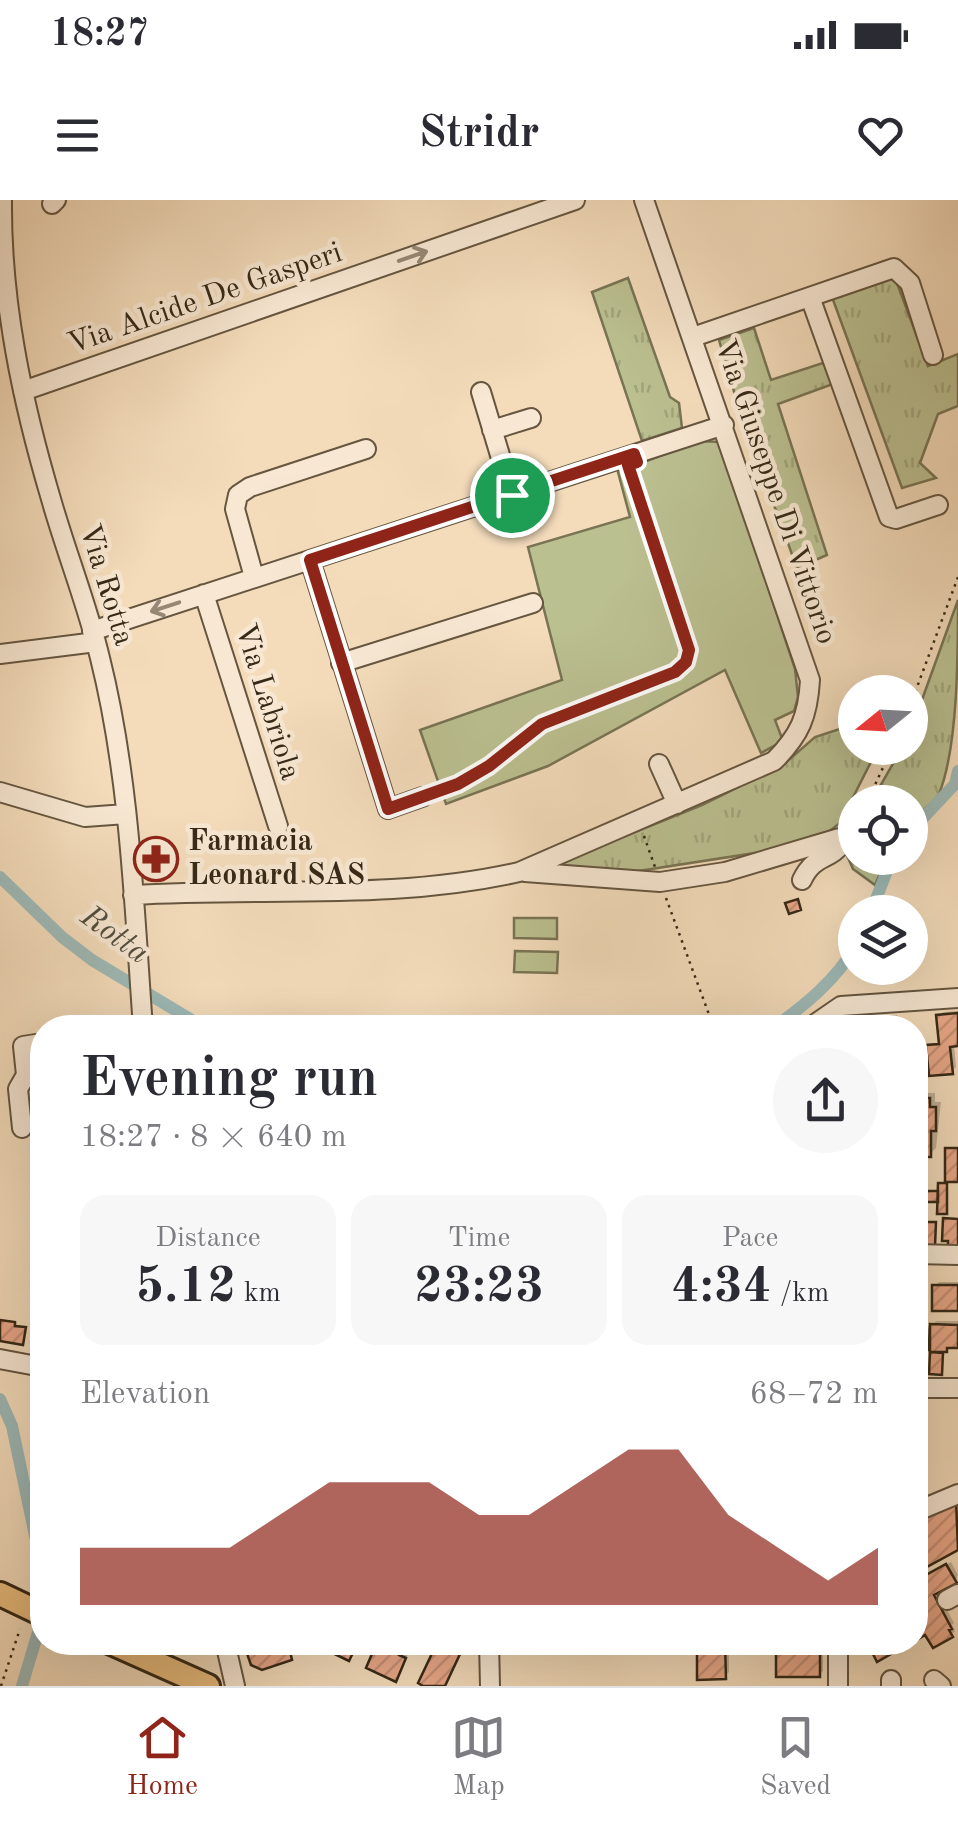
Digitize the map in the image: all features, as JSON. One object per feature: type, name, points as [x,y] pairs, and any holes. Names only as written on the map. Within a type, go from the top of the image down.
[{"type":"main road","points":[[0,1594],[30,1616]]},
{"type":"main road","points":[[138,1655],[208,1686]]},
{"type":"street","name":"Via Rotta","points":[[2,200],[1,245],[23,391],[109,696],[126,814],[141,1015]]},
{"type":"street","name":"Via Alcide De Gasperi","points":[[23,391],[575,200]]},
{"type":"street","name":"Via Giuseppe Di Vittorio","points":[[133,895],[352,892],[482,880],[519,872],[774,760],[796,739],[809,702],[810,680],[644,200]]},
{"type":"street","points":[[693,337],[894,268],[910,283],[934,354]]},
{"type":"street","points":[[810,297],[890,517],[896,519],[938,505]]},
{"type":"street","points":[[480,392],[512,495]]},
{"type":"street","points":[[492,430],[532,418]]},
{"type":"street","points":[[0,654],[94,636],[254,577],[724,425]]},
{"type":"street","points":[[254,577],[235,509],[238,495],[250,487],[366,449]]},
{"type":"street","points":[[310,560],[388,809],[422,797]]},
{"type":"street","name":"Via Labriola","points":[[204,594],[278,826]]},
{"type":"street","points":[[342,663],[533,604]]},
{"type":"street","points":[[659,764],[677,804]]},
{"type":"street","points":[[0,792],[85,817],[126,814]]},
{"type":"street","name":"Via Giuseppe Di Vittorio","points":[[519,872],[660,882],[725,872],[839,838],[843,842],[837,852],[816,859],[802,880]]},
{"type":"street","points":[[828,1015],[841,1006],[958,998]]},
{"type":"street","points":[[22,1128],[18,1089],[26,1075],[23,1046],[30,1045]]},
{"type":"street","points":[[928,1254],[958,1255]]},
{"type":"street","points":[[0,1359],[30,1365]]},
{"type":"street","points":[[928,1388],[958,1388]]},
{"type":"street","points":[[928,1507],[958,1494]]},
{"type":"street","points":[[228,1655],[236,1686]]},
{"type":"street","points":[[489,1655],[490,1686]]},
{"type":"street","points":[[838,1655],[838,1686]]},
{"type":"path","points":[[422,797],[458,784],[489,766],[542,724],[675,672],[686,662],[689,650],[628,465],[637,462],[634,454]]},
{"type":"path","points":[[921,675],[958,576]]},
{"type":"path","points":[[638,820],[709,1015]]},
{"type":"path","points":[[1,1686],[30,1621]]},
{"type":"green space","points":[[894,275],[928,366],[958,354],[958,406],[938,414],[920,463],[936,478],[902,488],[832,297]]},
{"type":"green space","points":[[628,278],[670,397],[679,403],[682,428],[642,441],[592,292]]},
{"type":"green space","points":[[754,328],[771,380],[832,360],[841,381],[778,404],[827,555],[797,568],[740,412],[719,340]]},
{"type":"green space","points":[[698,441],[720,442],[795,669],[798,697],[794,711],[775,720],[783,741],[761,753],[725,670],[548,766],[446,804],[420,730],[562,680],[528,547],[630,517],[618,472]]},
{"type":"green space","points":[[958,600],[956,700],[950,752],[939,794],[928,807],[928,785],[881,785],[892,765],[928,765],[928,683]]},
{"type":"green space","points":[[838,730],[838,765],[869,765],[859,785],[838,785],[838,825],[823,836],[781,849],[619,874],[548,867],[702,805],[783,765],[815,737]]},
{"type":"green space","points":[[861,875],[879,875],[875,885]]},
{"type":"green space","points":[[514,918],[557,918],[557,939],[514,938]]},
{"type":"green space","points":[[515,951],[558,952],[557,973],[514,972]]},
{"type":"building","points":[[798,899],[801,910],[789,914],[785,903]]},
{"type":"building","points":[[958,1013],[958,1046],[950,1047],[953,1074],[929,1076],[928,1045],[939,1044],[936,1015]]},
{"type":"building","points":[[928,1098],[930,1107],[936,1107],[931,1157]]},
{"type":"building","points":[[945,1148],[958,1148],[958,1182],[945,1182]]},
{"type":"building","points":[[938,1183],[947,1183],[947,1214],[937,1214]]},
{"type":"building","points":[[928,1191],[938,1191],[938,1202],[928,1202]]},
{"type":"building","points":[[943,1218],[958,1219],[958,1247],[948,1247],[948,1241],[942,1241]]},
{"type":"building","points":[[928,1222],[936,1222],[935,1246],[928,1246]]},
{"type":"building","points":[[932,1285],[958,1285],[958,1311],[932,1311]]},
{"type":"building","points":[[0,1320],[26,1327],[23,1345],[0,1341]]},
{"type":"building","points":[[930,1324],[958,1325],[958,1348],[930,1352]]},
{"type":"building","points":[[930,1352],[943,1353],[942,1375],[929,1374]]},
{"type":"building","points":[[956,1500],[958,1550],[928,1566],[928,1515]]},
{"type":"building","points":[[946,1564],[957,1583],[934,1595],[953,1637],[933,1648],[928,1640],[928,1574]]},
{"type":"building","points":[[248,1655],[291,1655],[292,1660],[262,1670],[251,1665]]},
{"type":"building","points":[[372,1655],[406,1658],[396,1682],[366,1668]]},
{"type":"building","points":[[431,1655],[460,1655],[445,1686],[418,1683]]},
{"type":"building","points":[[697,1655],[725,1655],[726,1679],[697,1680]]},
{"type":"building","points":[[776,1655],[820,1655],[820,1677],[776,1677]]},
{"type":"waterway","name":"Rotta","points":[[928,813],[955,784],[958,771]]},
{"type":"waterway","name":"Rotta","points":[[878,895],[885,875]]},
{"type":"waterway","name":"Rotta","points":[[0,877],[62,937],[92,960],[183,1015]]},
{"type":"waterway","name":"Rotta","points":[[791,1015],[838,971]]},
{"type":"waterway","points":[[0,1399],[12,1426],[30,1512]]},
{"type":"waterway","points":[[22,1686],[31,1655]]},
{"type":"place","name":"Farmacia Leonard SAS","points":[[156,859]]},
{"type":"route","points":[[634,454],[637,462],[628,465],[689,650],[686,662],[675,672],[542,724],[489,766],[458,784],[388,809],[310,560],[512,495],[634,454]]}]
